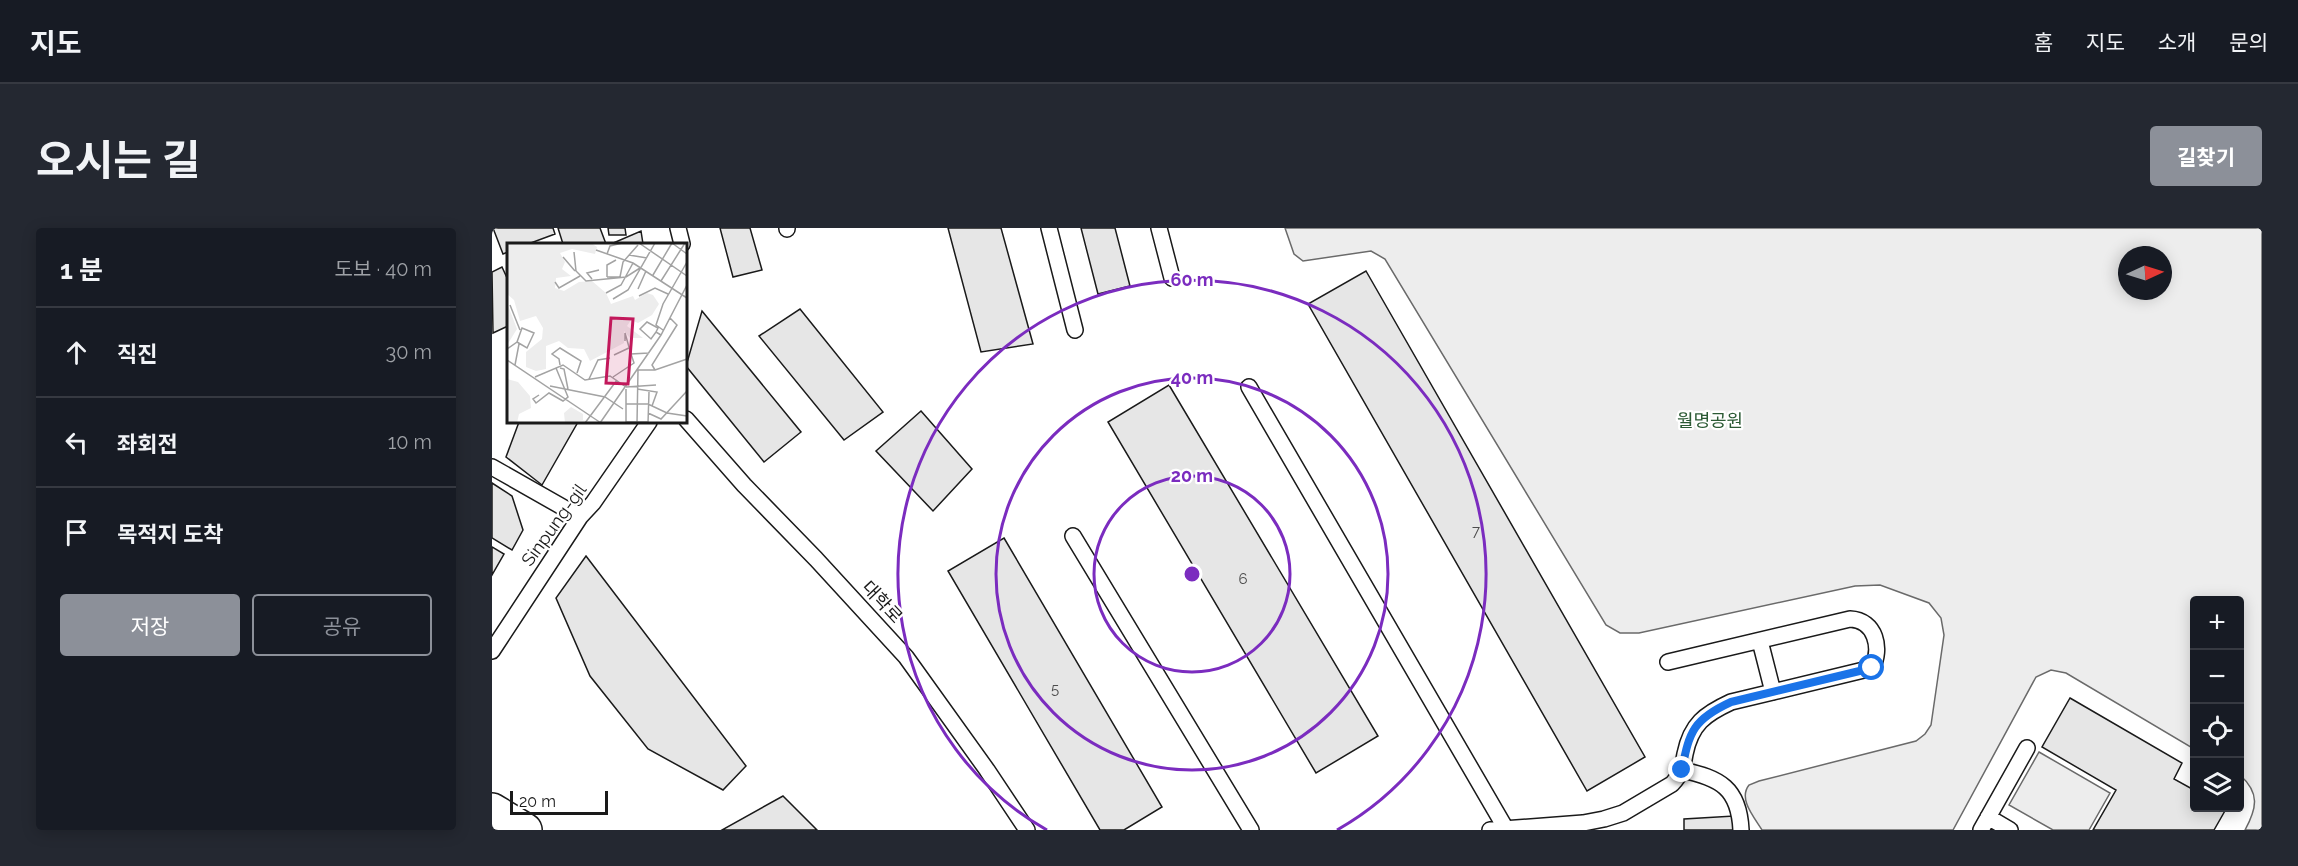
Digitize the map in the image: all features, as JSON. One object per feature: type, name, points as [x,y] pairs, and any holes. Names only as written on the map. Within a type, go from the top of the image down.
[{"type":"street","points":[[492,810],[525,830]]},
{"type":"lane","points":[[678,228],[682,243]]},
{"type":"lane","points":[[1049,228],[1075,330]]},
{"type":"lane","points":[[1159,228],[1172,278]]},
{"type":"lane","points":[[1249,387],[1506,829]]},
{"type":"lane","name":"대학로","points":[[687,420],[744,485],[906,657],[1027,830]]},
{"type":"lane","name":"Sinpung-gil","points":[[492,651],[580,517],[593,503],[648,423]]},
{"type":"lane","points":[[492,467],[580,517]]},
{"type":"lane","points":[[1073,536],[1251,830]]},
{"type":"lane","points":[[1490,830],[1558,828],[1623,813],[1672,784],[1682,770],[1688,744],[1701,719],[1710,711],[1731,702],[1872,668],[1877,658],[1877,644],[1874,633],[1868,626],[1859,620],[1850,620],[1668,662]]},
{"type":"lane","points":[[1760,641],[1773,692]]},
{"type":"lane","points":[[2010,830],[1984,823],[2027,748]]},
{"type":"lane","points":[[1682,770],[1711,778],[1731,792],[1740,815],[1741,830]]},
{"type":"green space","name":"월명공원","points":[[1285,228],[2262,228],[2262,830],[2245,830],[2255,801],[2251,788],[2244,780],[2244,596],[2190,596],[2190,747],[2066,673],[2051,670],[2036,677],[1953,830],[1762,830],[1746,802],[1746,790],[1749,785],[1916,741],[1925,734],[1931,725],[1944,635],[1941,618],[1929,603],[1880,585],[1855,586],[1639,633],[1620,633],[1606,625],[1385,259],[1371,251],[1303,261],[1294,254]]},
{"type":"green space","points":[[2039,752],[2110,793],[2089,830],[2053,830],[2009,805]]},
{"type":"building","points":[[493,228],[553,228],[555,234],[531,243],[507,243],[507,252],[503,254]]},
{"type":"building","points":[[558,228],[600,228],[606,243],[563,243]]},
{"type":"building","points":[[608,228],[625,228],[626,235],[609,235]]},
{"type":"building","points":[[720,228],[750,228],[762,270],[733,277]]},
{"type":"building","points":[[948,228],[1001,228],[1033,344],[981,352]]},
{"type":"building","points":[[1081,228],[1115,228],[1130,286],[1098,294]]},
{"type":"building","points":[[641,231],[643,243],[613,243]]},
{"type":"building","points":[[502,267],[507,278],[507,326],[493,333],[492,272]]},
{"type":"building","points":[[1366,271],[1645,757],[1587,791],[1308,304]]},
{"type":"building","points":[[800,309],[883,412],[844,440],[759,336]]},
{"type":"building","points":[[702,311],[801,432],[764,462],[687,367]]},
{"type":"building","points":[[1169,385],[1378,736],[1316,773],[1108,422]]},
{"type":"building","points":[[921,411],[972,469],[933,511],[876,451]]},
{"type":"building","points":[[519,423],[577,423],[542,485],[506,457]]},
{"type":"building","points":[[492,483],[512,496],[523,530],[512,550],[492,538]]},
{"type":"building","points":[[1004,538],[1162,807],[1124,830],[1100,830],[948,571]]},
{"type":"building","points":[[492,547],[504,554],[492,575]]},
{"type":"building","points":[[586,556],[746,766],[723,790],[648,749],[590,676],[556,598]]},
{"type":"building","points":[[2070,698],[2182,763],[2174,779],[2190,788],[2190,812],[2224,812],[2214,830],[2093,830],[2116,790],[2042,747]]},
{"type":"building","points":[[783,796],[817,830],[722,830]]},
{"type":"building","points":[[1734,816],[1735,830],[1684,830],[1684,819]]},
{"type":"route","points":[[1682,770],[1694,730],[1710,711],[1731,702],[1872,668]]}]
